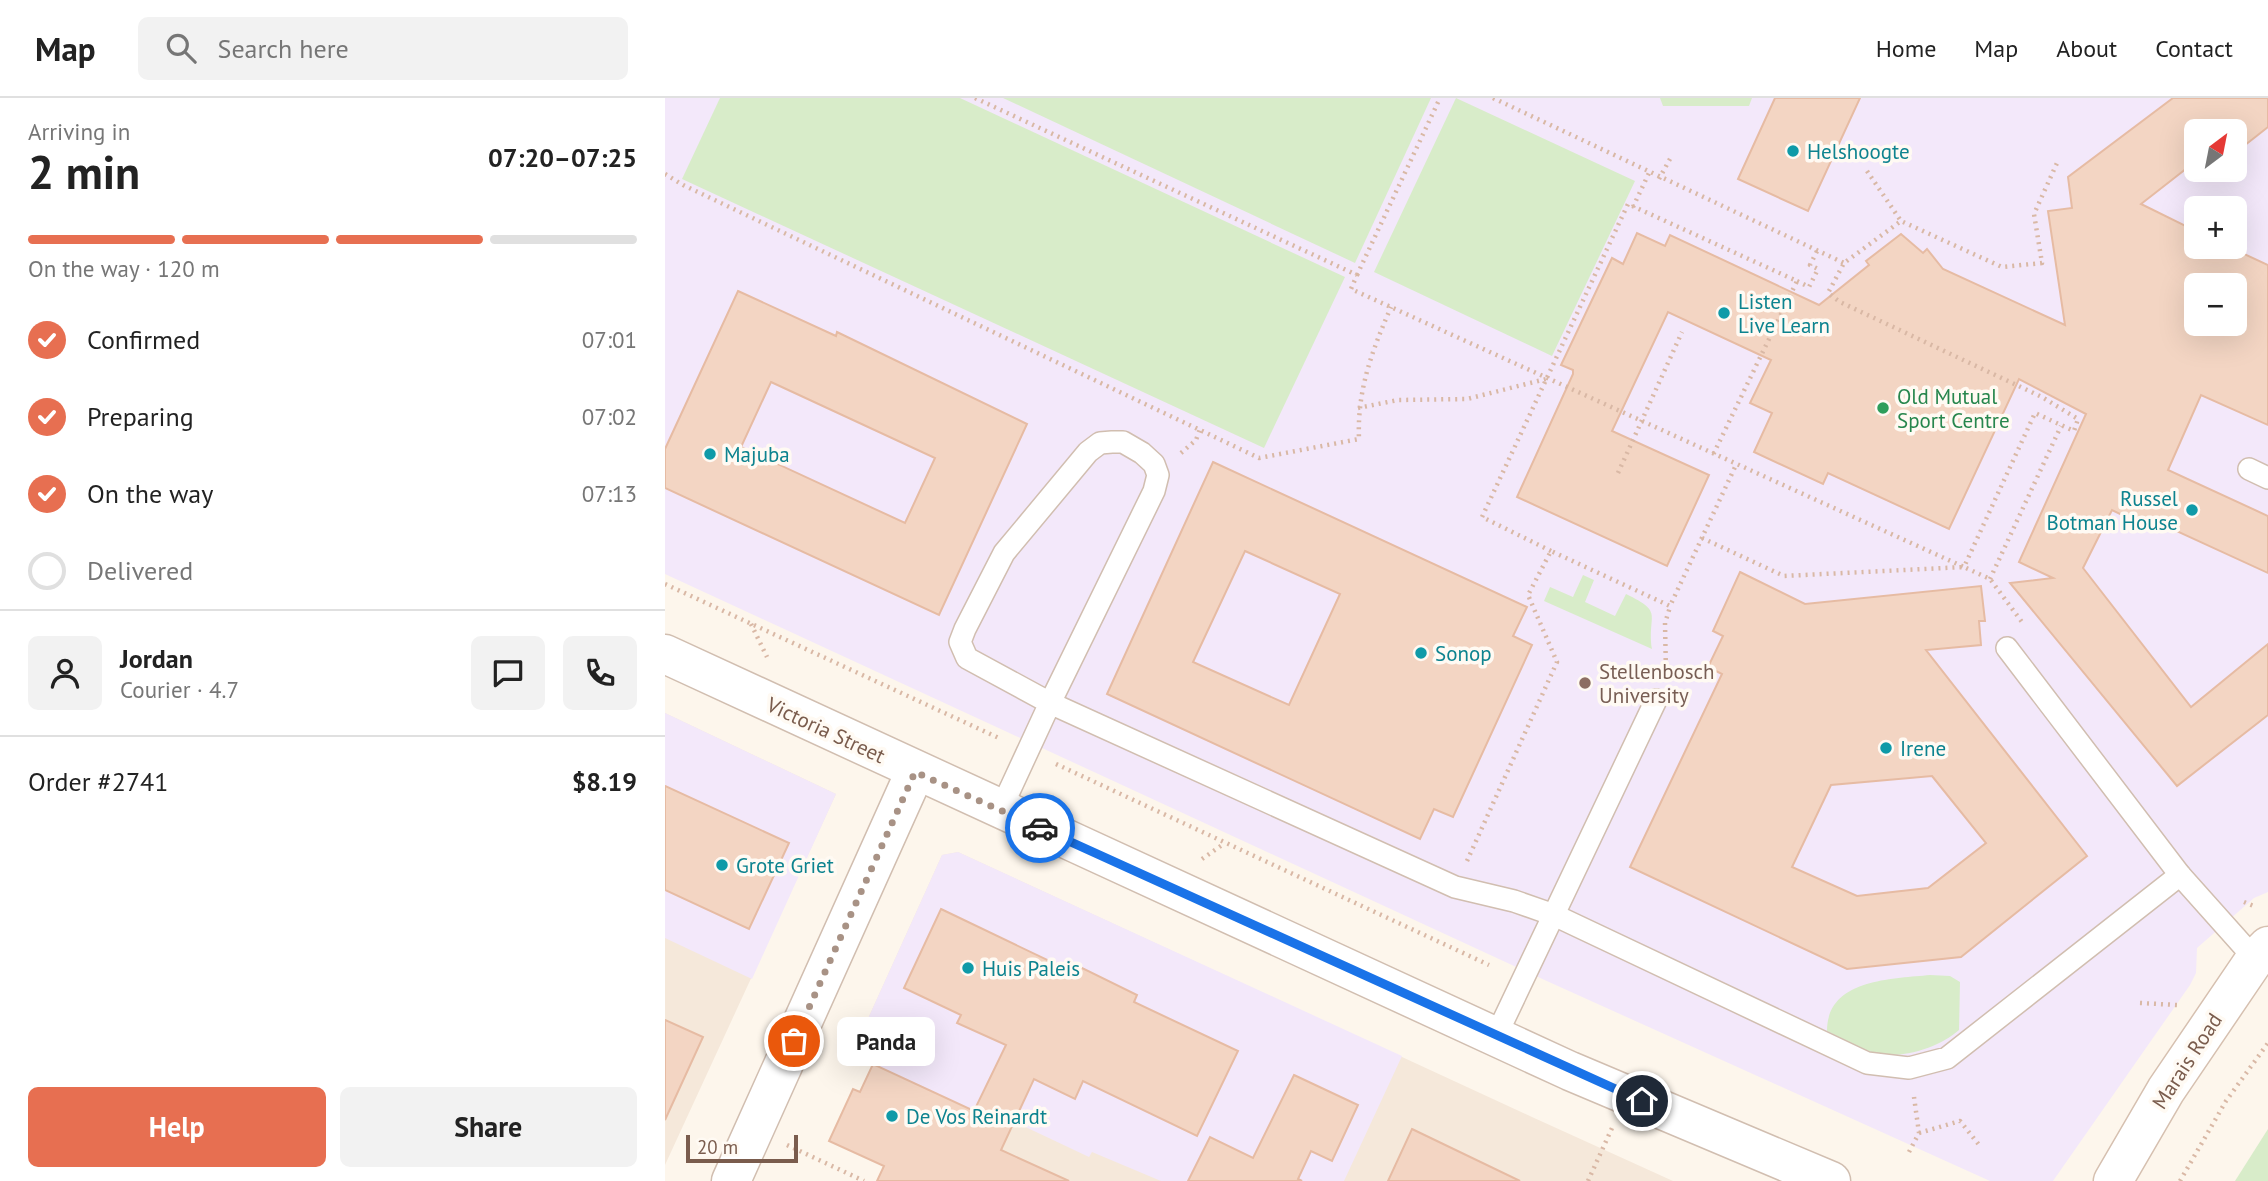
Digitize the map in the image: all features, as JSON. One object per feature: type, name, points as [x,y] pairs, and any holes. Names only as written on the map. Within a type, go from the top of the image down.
[{"type":"street","name":"Victoria Street","points":[[665,654],[1000,811],[1815,1178]]},
{"type":"street","points":[[731,1181],[915,772]]},
{"type":"street","name":"Marais Road","points":[[2113,1181],[2166,1090],[2262,953]]},
{"type":"lane","points":[[1000,811],[1049,703],[1154,491],[1158,475],[1154,464],[1123,442],[1100,443],[1049,495],[1004,553],[960,642],[967,657],[1049,703],[1455,887],[1514,901],[1554,915],[1867,1063],[1909,1068],[1947,1058],[2180,875]]},
{"type":"lane","points":[[2007,648],[2180,875],[2262,953]]},
{"type":"lane","points":[[1496,1036],[1656,701]]},
{"type":"path","points":[[975,98],[1357,275]]},
{"type":"path","points":[[1440,98],[1350,289],[1990,579],[2029,631]]},
{"type":"path","points":[[1493,98],[1659,179],[1844,263]]},
{"type":"path","points":[[1659,179],[1671,157]]},
{"type":"path","points":[[1867,171],[1901,221],[2002,267],[2042,263],[2034,214],[2057,163]]},
{"type":"path","points":[[1633,207],[1649,173]]},
{"type":"path","points":[[665,174],[683,186],[1259,458],[1271,458],[1359,439],[1358,408],[1368,362],[1391,307]]},
{"type":"path","points":[[1670,606],[1482,517],[1628,204],[1808,287],[1818,269],[1810,265],[1817,251]]},
{"type":"path","points":[[1901,221],[1844,263],[1828,292],[1833,297],[2042,397],[2078,419],[2074,431],[2035,413],[1964,567]]},
{"type":"path","points":[[1713,455],[1797,281]]},
{"type":"path","points":[[1618,473],[1682,332]]},
{"type":"path","points":[[1358,408],[1398,400],[1467,399],[1547,379]]},
{"type":"path","points":[[1990,579],[2061,426]]},
{"type":"path","points":[[1656,701],[1665,679],[1665,623],[1670,606],[1736,465]]},
{"type":"path","points":[[1702,538],[1784,576],[1964,567]]},
{"type":"path","points":[[1466,863],[1557,662],[1528,595],[1551,551]]},
{"type":"path","points":[[665,584],[1005,740]]},
{"type":"path","points":[[750,623],[768,659]]},
{"type":"path","points":[[1056,764],[1489,965]]},
{"type":"path","points":[[1199,861],[1225,843]]},
{"type":"path","points":[[2140,1003],[2174,1003],[2182,1008]]},
{"type":"path","points":[[2180,1181],[2226,1101],[2268,1043]]},
{"type":"path","points":[[1909,1152],[1919,1133],[1914,1100]]},
{"type":"path","points":[[1919,1133],[1960,1121],[1980,1146]]},
{"type":"path","points":[[1588,1181],[1614,1124]]},
{"type":"path","points":[[754,1130],[865,1181]]},
{"type":"shaded area","name":"Stellenbosch University","points":[[665,98],[2268,98],[2268,892],[2254,898],[2197,948],[2196,973],[2190,985],[2053,1181],[1990,1181],[1549,982],[665,574]]},
{"type":"shaded area","points":[[665,713],[836,794],[665,1165]]},
{"type":"shaded area","points":[[665,713],[836,794],[752,979],[665,938]]},
{"type":"shaded area","points":[[958,852],[1673,1181],[942,1181],[973,1111],[852,1054],[942,855]]},
{"type":"shaded area","points":[[958,852],[1402,1056],[1344,1181],[1161,1181],[1092,1152],[1089,1157],[977,1104],[974,1111],[852,1054],[942,855]]},
{"type":"green space","points":[[720,98],[960,98],[1345,277],[1264,448],[682,179]]},
{"type":"green space","points":[[1003,98],[1431,98],[1355,263]]},
{"type":"green space","points":[[1456,98],[1635,181],[1552,356],[1374,272]]},
{"type":"green space","points":[[1660,98],[1752,98],[1749,106],[1663,106]]},
{"type":"green space","points":[[1583,575],[1594,580],[1585,602],[1615,616],[1626,594],[1650,610],[1652,649],[1544,601],[1550,587],[1573,597]]},
{"type":"green space","points":[[1930,975],[1950,976],[1960,982],[1959,1030],[1941,1042],[1906,1054],[1882,1054],[1860,1048],[1827,1031],[1830,1014],[1838,1001],[1849,991],[1880,981]]},
{"type":"green space","points":[[2268,1129],[2268,1181],[2235,1181]]},
{"type":"building","name":"Helshoogte","points":[[1775,98],[1860,98],[1808,211],[1738,179]]},
{"type":"building","points":[[2173,98],[2268,98],[2268,127],[2247,144],[2247,119],[2184,119],[2184,170],[2141,204],[2184,225],[2184,259],[2247,259],[2247,255],[2268,265],[2268,425],[2201,395],[2168,470],[2268,516],[2268,573],[2155,521],[2151,529],[2112,510],[2083,568],[2191,707],[2268,644],[2268,715],[2177,786],[2010,583],[2053,578],[2019,562],[2086,414],[2019,379],[1949,529],[1828,473],[1823,484],[1754,452],[1772,413],[1750,403],[1771,360],[1668,312],[1612,431],[1709,475],[1667,566],[1517,497],[1573,374],[1573,370],[1561,365],[1612,258],[1623,264],[1637,233],[1665,246],[1670,235],[1819,305],[1869,265],[1866,261],[1901,234],[1923,253],[1927,249],[1943,269],[2065,325],[2048,211],[2072,208],[2068,177]]},
{"type":"building","name":"Majuba","points":[[738,291],[836,336],[837,332],[1027,424],[939,615],[665,488],[665,449]],"holes":[[[771,382],[935,458],[905,523],[741,447]]]},
{"type":"building","name":"Sonop","points":[[1213,462],[1527,607],[1513,636],[1532,645],[1453,817],[1434,809],[1420,839],[1107,694]],"holes":[[[1245,551],[1340,594],[1289,705],[1193,662]]]},
{"type":"building","name":"Irene","points":[[1740,572],[1805,604],[1981,586],[1985,621],[1979,621],[1981,645],[1926,650],[2087,856],[1961,957],[1847,969],[1630,867],[1722,674],[1708,667],[1723,636],[1713,631]],"holes":[[[1932,776],[1986,843],[1928,888],[1857,896],[1792,867],[1831,785]]]},
{"type":"building","name":"Grote Griet","points":[[665,786],[789,843],[749,929],[665,890]]},
{"type":"building","points":[[941,909],[1066,969],[1070,962],[1137,995],[1134,1002],[1238,1051],[1197,1136],[1083,1081],[1075,1099],[1034,1079],[1001,1150],[1069,1181],[877,1181],[884,1166],[829,1141],[853,1089],[860,1092],[873,1064],[974,1111],[1006,1045],[957,1023],[961,1015],[904,988]]},
{"type":"building","points":[[665,1020],[703,1037],[665,1120]]},
{"type":"building","points":[[1294,1075],[1358,1105],[1332,1161],[1311,1151],[1298,1179],[1302,1181],[1188,1181],[1210,1137],[1253,1158]]},
{"type":"building","points":[[1412,1129],[1520,1181],[1388,1181]]},
{"type":"way so far","points":[[794,1041],[915,772],[1040,828]]},
{"type":"place","name":"Helshoogte","points":[[1793,151]]},
{"type":"place","name":"Listen Live Learn","points":[[1724,313]]},
{"type":"place","name":"Old Mutual Sport Centre","points":[[1883,408]]},
{"type":"place","name":"Majuba","points":[[710,454]]},
{"type":"place","name":"Russel Botman House","points":[[2192,510]]},
{"type":"place","name":"Sonop","points":[[1421,653]]},
{"type":"place","name":"Stellenbosch University","points":[[1585,683]]},
{"type":"place","name":"Irene","points":[[1886,748]]},
{"type":"place","name":"Grote Griet","points":[[722,865]]},
{"type":"place","name":"Huis Paleis","points":[[968,968]]},
{"type":"place","name":"Panda","points":[[794,1041]]},
{"type":"place","name":"De Vos Reinardt","points":[[892,1116]]},
{"type":"route","points":[[1040,828],[1570,1071],[1642,1101]]}]
